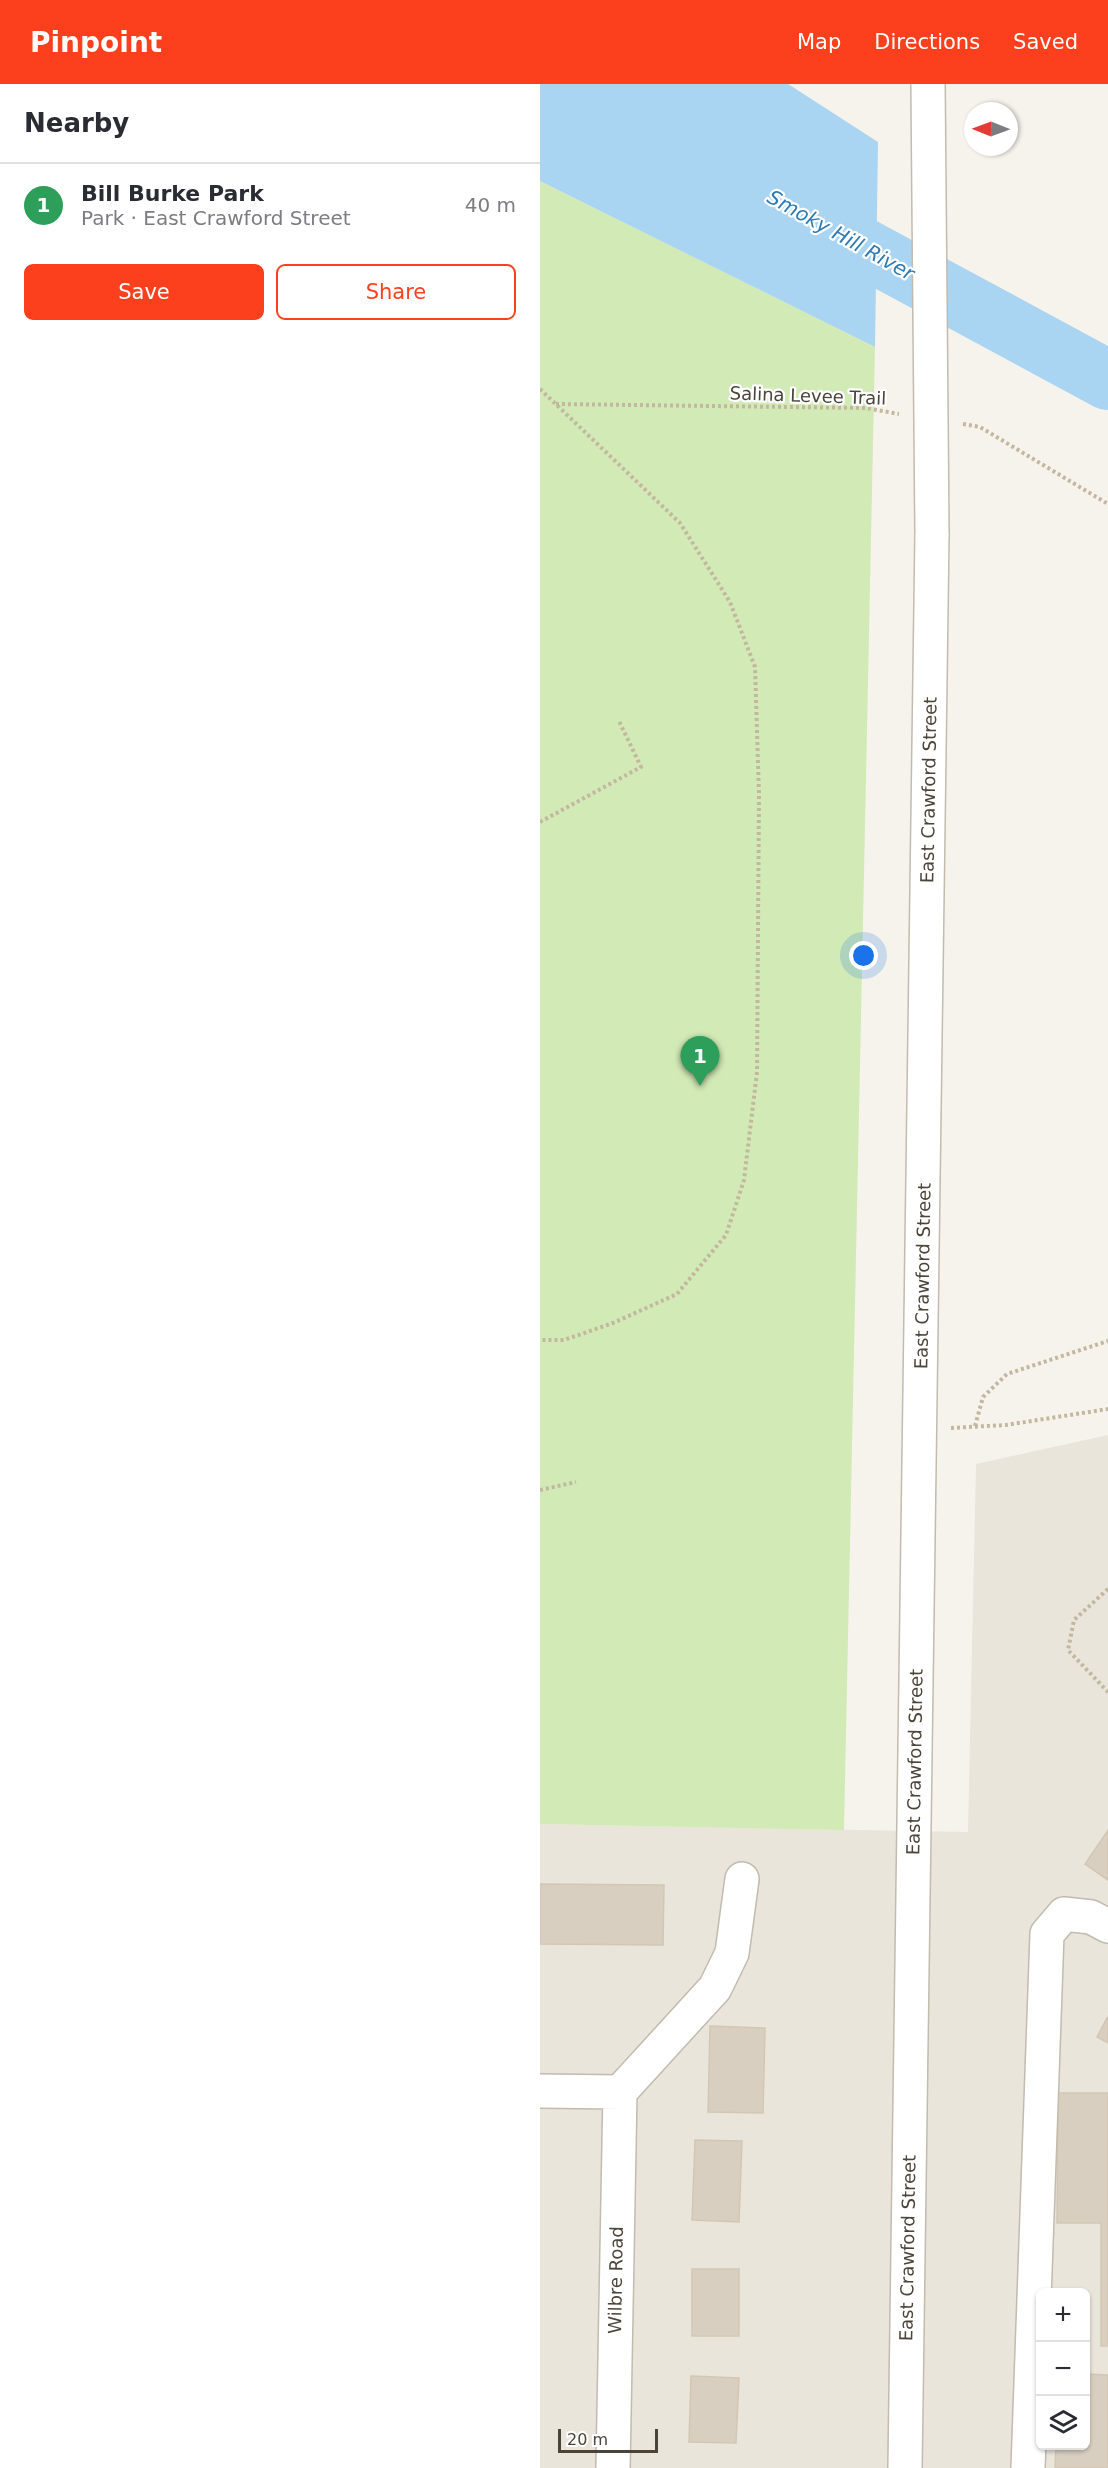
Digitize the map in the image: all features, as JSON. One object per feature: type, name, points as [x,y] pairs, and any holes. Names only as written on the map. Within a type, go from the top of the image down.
[{"type":"street","name":"East Crawford Street","points":[[905,2468],[932,534],[928,84]]},
{"type":"street","points":[[540,2091],[620,2092],[715,1988],[732,1953],[742,1879]]},
{"type":"street","points":[[1028,2468],[1047,1934],[1064,1914],[1091,1917],[1108,1926]]},
{"type":"street","name":"Wilbre Road","points":[[613,2468],[620,2092]]},
{"type":"path","points":[[540,389],[680,523],[730,602],[754,667],[759,795],[758,1072],[744,1180],[726,1235],[677,1294],[613,1323],[564,1340],[540,1340]]},
{"type":"path","name":"Salina Levee Trail","points":[[556,404],[866,408],[900,414]]},
{"type":"path","points":[[957,423],[980,427],[1108,504]]},
{"type":"path","points":[[540,822],[641,767],[619,721]]},
{"type":"path","points":[[975,1426],[983,1398],[1006,1374],[1108,1341]]},
{"type":"path","points":[[921,1429],[1006,1425],[1108,1409]]},
{"type":"path","points":[[540,1491],[576,1482]]},
{"type":"path","points":[[1108,1589],[1074,1620],[1068,1650],[1108,1692]]},
{"type":"shaded area","points":[[1108,1435],[1108,2468],[540,2468],[540,1824],[968,1832],[976,1464]]},
{"type":"green space","points":[[540,181],[875,347],[844,1830],[540,1824]]},
{"type":"water","points":[[540,84],[788,84],[878,142],[875,347],[540,181]]},
{"type":"building","points":[[1108,1830],[1108,1880],[1085,1864]]},
{"type":"building","points":[[540,1884],[664,1885],[663,1945],[540,1944]]},
{"type":"building","points":[[1108,2016],[1108,2043],[1097,2037]]},
{"type":"building","points":[[710,2026],[765,2028],[763,2113],[708,2112]]},
{"type":"building","points":[[1058,2093],[1108,2093],[1108,2346],[1101,2346],[1101,2223],[1057,2223]]},
{"type":"building","points":[[695,2140],[742,2141],[739,2222],[692,2220]]},
{"type":"building","points":[[692,2269],[739,2269],[739,2336],[692,2336]]},
{"type":"building","points":[[1090,2374],[1108,2375],[1108,2468],[1055,2468],[1056,2450],[1090,2450]]},
{"type":"building","points":[[691,2376],[739,2378],[736,2443],[689,2442]]},
{"type":"waterway","name":"Smoky Hill River","points":[[804,216],[1108,380]]},
{"type":"place","name":"Bill Burke Park","points":[[700,1086]]}]
